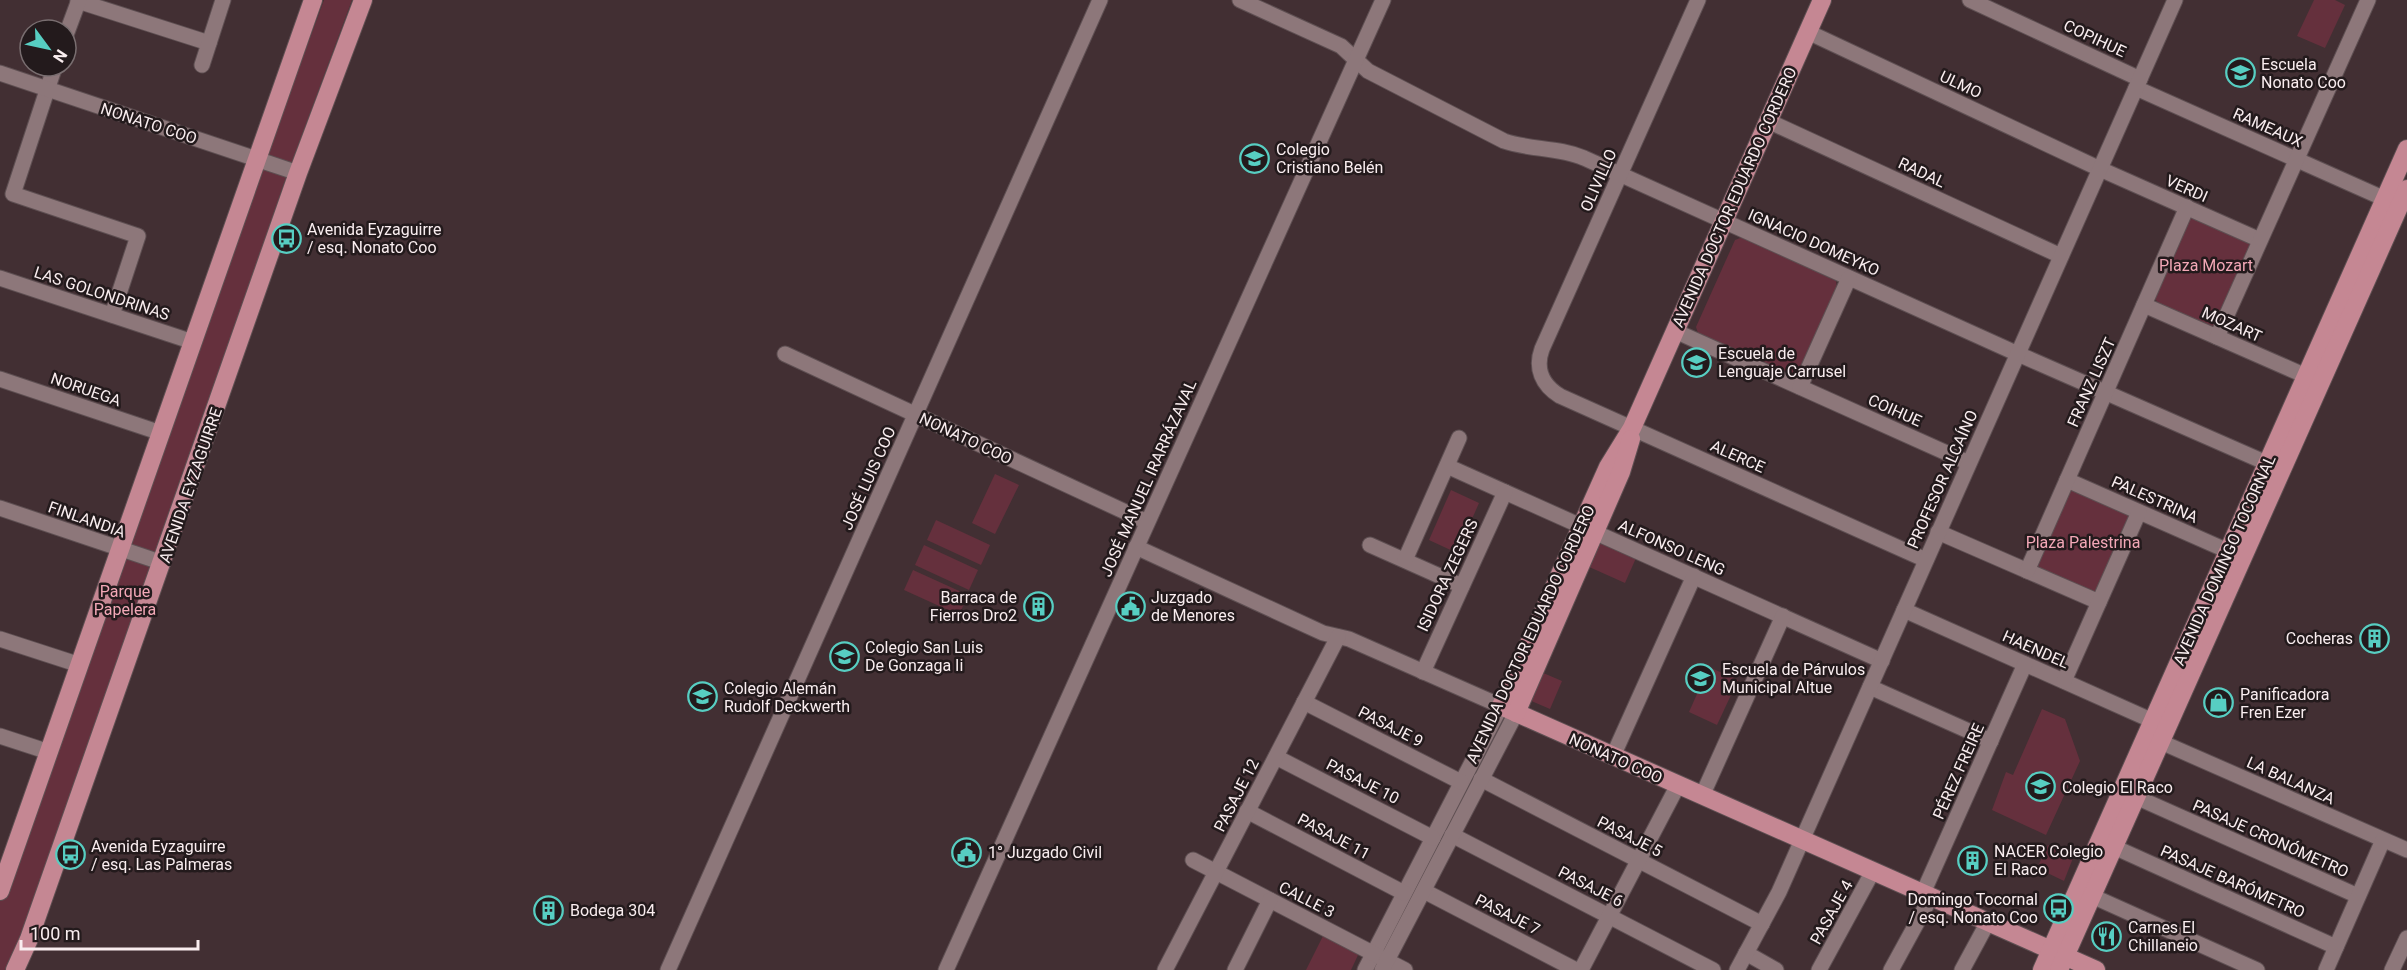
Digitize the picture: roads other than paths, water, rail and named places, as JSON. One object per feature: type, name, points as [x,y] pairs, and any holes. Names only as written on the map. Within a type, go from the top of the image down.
[{"type":"main road","points":[[1,885],[313,0]]},
{"type":"main road","name":"AVENIDA EYZAGUIRRE","points":[[15,970],[29,939],[163,563],[298,173],[363,0]]},
{"type":"main road","name":"AVENIDA DOCTOR EDUARDO CORDERO","points":[[1508,710],[1588,529],[1608,467],[1632,428],[1822,0]]},
{"type":"main road","name":"AVENIDA DOMINGO TOCORNAL","points":[[2042,970],[2059,959],[2092,896],[2161,742],[2274,467],[2306,376],[2407,149]]},
{"type":"main road","name":"AVENIDA DOMINGO TOCORNAL","points":[[2059,959],[2153,721],[2228,551],[2274,467],[2401,219],[2407,189]]},
{"type":"main road","name":"NONATO COO","points":[[1508,710],[1988,922],[2059,959],[2096,970]]},
{"type":"street","points":[[202,64],[224,0]]},
{"type":"street","name":"JOSÉ LUIS COO","points":[[668,970],[1100,0]]},
{"type":"street","name":"IGNACIO DOMEYKO","points":[[1240,0],[1341,46],[1374,74],[1504,141],[1525,147],[1575,154],[2274,467]]},
{"type":"street","name":"JOSÉ MANUEL IRARRÁZAVAL","points":[[946,970],[1383,0]]},
{"type":"street","name":"OLIVILLO","points":[[1541,376],[1539,362],[1542,349],[1698,0]]},
{"type":"street","name":"COPIHUE","points":[[1970,0],[2138,83]]},
{"type":"street","name":"PROFESOR ALCAÍNO","points":[[1737,970],[1802,840],[2175,0]]},
{"type":"street","points":[[2217,337],[2368,0]]},
{"type":"street","points":[[72,18],[79,1],[209,43]]},
{"type":"street","name":"ULMO","points":[[1808,32],[2100,169]]},
{"type":"street","name":"NONATO COO","points":[[0,73],[298,173]]},
{"type":"street","points":[[51,78],[13,194],[138,236],[112,315]]},
{"type":"street","name":"RAMEAUX","points":[[2138,83],[2296,159],[2385,198]]},
{"type":"street","name":"RADAL","points":[[1768,121],[2061,256]]},
{"type":"street","name":"VERDI","points":[[2100,169],[2260,240]]},
{"type":"street","name":"FRANZ LISZT","points":[[2027,571],[2187,207]]},
{"type":"street","name":"LAS GOLONDRINAS","points":[[0,278],[193,342]]},
{"type":"street","points":[[1800,387],[1849,278]]},
{"type":"street","name":"MOZART","points":[[2144,304],[2306,376]]},
{"type":"street","name":"COIHUE","points":[[1675,331],[1970,463]]},
{"type":"street","name":"NONATO COO","points":[[785,354],[1148,522]]},
{"type":"street","name":"ALERCE","points":[[1541,376],[1554,392],[1926,560]]},
{"type":"street","name":"NORUEGA","points":[[0,379],[162,433]]},
{"type":"street","points":[[1405,560],[1458,438]]},
{"type":"street","name":"ALFONSO LENG","points":[[1447,466],[1882,661]]},
{"type":"street","name":"PALESTRINA","points":[[2067,480],[2228,551]]},
{"type":"street","name":"ISIDORA ZEGERS","points":[[1423,672],[1504,492]]},
{"type":"street","name":"FINLANDIA","points":[[0,508],[163,563]]},
{"type":"street","points":[[2064,681],[2139,512]]},
{"type":"street","points":[[1938,532],[2099,603]]},
{"type":"street","points":[[1370,545],[1462,586]]},
{"type":"street","name":"NONATO COO","points":[[1136,547],[1323,633],[1349,639],[1508,710]]},
{"type":"street","points":[[1613,756],[1694,576]]},
{"type":"street","name":"HAENDEL","points":[[1904,610],[2153,721]]},
{"type":"street","points":[[1702,796],[1783,616]]},
{"type":"street","name":"PASAJE 12","points":[[1165,970],[1338,637]]},
{"type":"street","points":[[0,639],[80,665]]},
{"type":"street","name":"PÉREZ FREIRE","points":[[1891,970],[1927,895],[2025,664]]},
{"type":"street","points":[[1870,687],[1991,741]]},
{"type":"street","name":"PASAJE 9","points":[[1304,702],[1461,782]]},
{"type":"street","name":"AVENIDA DOCTOR EDUARDO CORDERO","points":[[1365,970],[1381,961],[1424,891],[1481,779],[1508,710]]},
{"type":"street","name":"AVENIDA DOCTOR EDUARDO CORDERO","points":[[1381,961],[1404,893],[1461,782],[1508,710]]},
{"type":"street","points":[[0,736],[49,752]]},
{"type":"street","name":"LA BALANZA","points":[[2161,742],[2407,850]]},
{"type":"street","name":"PASAJE 10","points":[[1276,757],[1433,838]]},
{"type":"street","name":"PASAJE 5","points":[[1481,779],[1762,924]]},
{"type":"street","points":[[1581,970],[1678,785]]},
{"type":"street","name":"PASAJE CRONÓMETRO","points":[[2136,797],[2358,896]]},
{"type":"street","name":"PASAJE 11","points":[[1247,811],[1404,893]]},
{"type":"street","name":"PASAJE 6","points":[[1452,835],[1713,970]]},
{"type":"street","points":[[2326,970],[2383,840]]},
{"type":"street","name":"PASAJE BARÓMETRO","points":[[2114,847],[2336,947]]},
{"type":"street","name":"CALLE 3","points":[[1193,860],[1381,961],[1405,970]]},
{"type":"street","name":"PASAJE 4","points":[[1819,970],[1873,871]]},
{"type":"street","name":"PASAJE 7","points":[[1424,891],[1576,970]]},
{"type":"street","points":[[2092,896],[2258,970]]},
{"type":"street","points":[[1235,970],[1270,900]]},
{"type":"street","points":[[1962,970],[1988,922]]},
{"type":"street","points":[[2392,970],[2407,938]]},
{"type":"street","points":[[1746,953],[1776,970]]},
{"type":"place","name":"Escuela Nonato Coo","points":[[2240,73]]},
{"type":"place","name":"Colegio Cristiano Belén","points":[[1255,158]]},
{"type":"place","name":"Avenida Eyzaguirre / esq. Nonato Coo","points":[[286,238]]},
{"type":"place","name":"Escuela de Lenguaje Carrusel","points":[[1697,362]]},
{"type":"place","name":"Barraca de Fierros Dro2","points":[[1038,606]]},
{"type":"place","name":"Juzgado de Menores","points":[[1130,606]]},
{"type":"place","name":"Cocheras","points":[[2374,638]]},
{"type":"place","name":"Colegio San Luis De Gonzaga Ii","points":[[844,656]]},
{"type":"place","name":"Escuela de Párvulos Municipal Altue","points":[[1701,678]]},
{"type":"place","name":"Colegio Alemán Rudolf Deckwerth","points":[[703,697]]},
{"type":"place","name":"Panificadora Fren Ezer","points":[[2219,703]]},
{"type":"place","name":"Colegio El Raco","points":[[2041,787]]},
{"type":"place","name":"1° Juzgado Civil","points":[[967,852]]},
{"type":"place","name":"Avenida Eyzaguirre / esq. Las Palmeras","points":[[70,855]]},
{"type":"place","name":"NACER Colegio El Raco","points":[[1973,860]]},
{"type":"place","name":"Domingo Tocornal / esq. Nonato Coo","points":[[2059,908]]},
{"type":"place","name":"Bodega 304","points":[[549,910]]},
{"type":"place","name":"Carnes El Chillaneio","points":[[2107,936]]},
{"type":"park label","name":"Plaza Mozart","points":[[2206,265]]},
{"type":"park label","name":"Plaza Palestrina","points":[[2083,542]]},
{"type":"park label","name":"Parque Papelera","points":[[125,600]]}]
